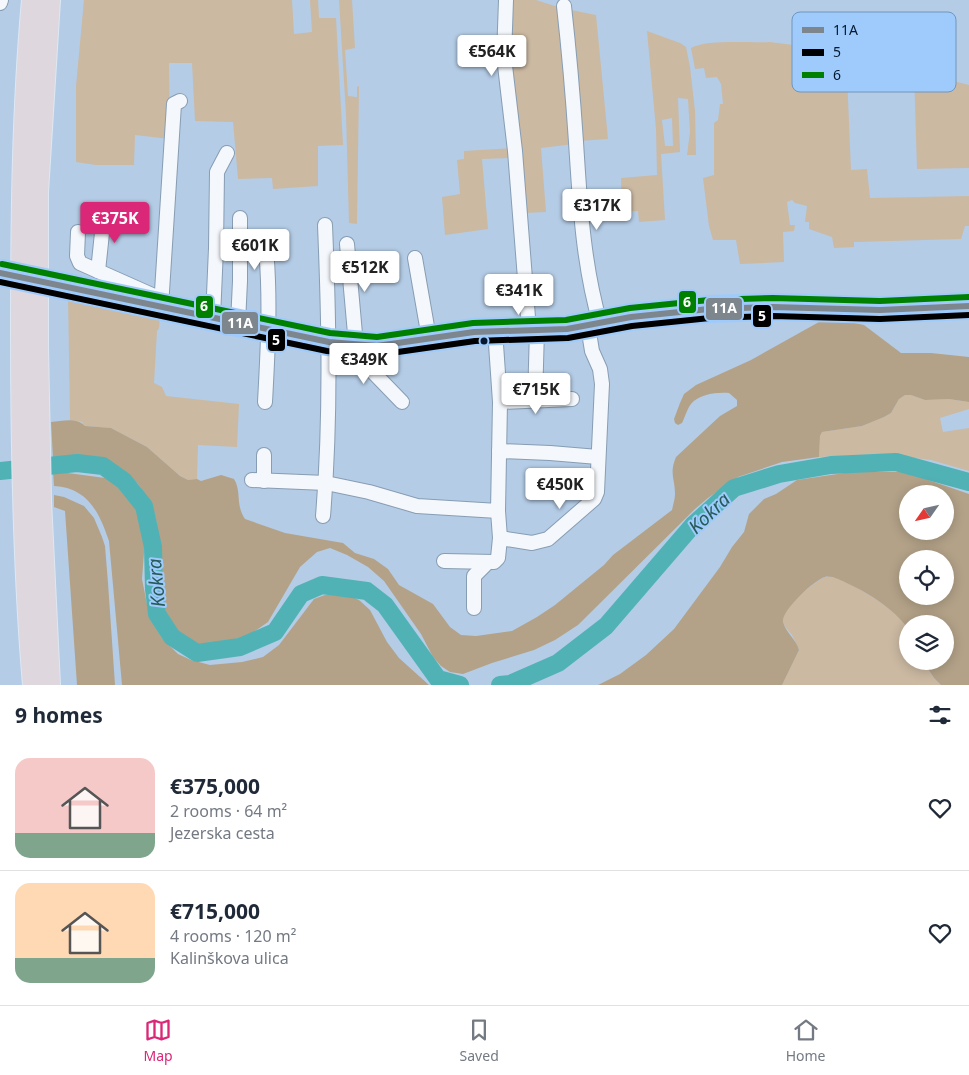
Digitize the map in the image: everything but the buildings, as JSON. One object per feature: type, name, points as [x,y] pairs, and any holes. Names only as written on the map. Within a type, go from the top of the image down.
[{"type":"highway","points":[[32,0],[24,125],[21,264],[32,500],[50,685]]},
{"type":"highway","points":[[30,428],[38,192],[50,0]]},
{"type":"highway","points":[[32,500],[27,607],[33,685]]},
{"type":"street","points":[[506,0],[504,57],[533,330],[535,400]]},
{"type":"street","points":[[500,538],[532,543],[548,539],[594,499],[597,492],[602,384],[600,369],[592,351],[594,301],[582,228],[564,6]]},
{"type":"street","points":[[161,303],[174,104],[180,102]]},
{"type":"street","points":[[213,318],[216,248],[216,172],[227,152]]},
{"type":"street","points":[[98,272],[104,214]]},
{"type":"street","points":[[238,323],[240,218]]},
{"type":"street","points":[[323,516],[328,452],[329,342],[325,225]]},
{"type":"street","points":[[78,232],[76,256],[80,263],[161,303]]},
{"type":"street","points":[[265,239],[268,267],[265,402]]},
{"type":"street","points":[[347,244],[362,346],[371,370],[402,402]]},
{"type":"street","points":[[415,258],[429,338]]},
{"type":"street","points":[[0,273],[72,288],[161,303],[213,318],[329,342],[362,346],[390,345],[495,330],[533,330],[594,325],[659,313],[716,308],[773,307],[880,310],[969,306]]},
{"type":"street","points":[[444,561],[494,562],[498,558],[500,538],[498,511],[500,402],[495,330]]},
{"type":"street","points":[[500,402],[572,399]]},
{"type":"street","points":[[500,451],[598,457]]},
{"type":"street","points":[[264,455],[258,480],[326,483],[369,492],[417,506],[498,511]]},
{"type":"street","points":[[474,608],[474,576],[488,562]]},
{"type":"shaded area","points":[[84,0],[292,0],[294,34],[312,32],[310,0],[318,0],[319,18],[336,18],[343,145],[318,146],[318,186],[273,189],[272,178],[238,179],[233,122],[195,121],[192,63],[169,63],[170,139],[135,135],[134,165],[96,165],[76,162],[76,86]]},
{"type":"shaded area","points":[[339,0],[352,0],[355,48],[345,50],[348,96],[357,97],[357,87],[359,86],[357,224],[349,223],[346,114]]},
{"type":"shaded area","points":[[509,0],[536,0],[561,8],[574,144],[541,148],[546,212],[524,213],[507,23]]},
{"type":"shaded area","points":[[566,9],[596,15],[608,139],[578,141]]},
{"type":"shaded area","points":[[647,31],[686,47],[695,111],[696,155],[687,155],[690,132],[688,99],[678,98],[680,152],[661,154],[665,220],[639,222],[638,211],[622,212],[621,178],[657,175],[656,129]],"holes":[[[672,118],[673,146],[665,146],[662,120]]]},
{"type":"shaded area","points":[[718,42],[770,42],[792,45],[792,92],[848,92],[851,170],[867,169],[870,198],[969,196],[969,226],[965,226],[961,239],[854,242],[854,247],[834,248],[832,237],[809,229],[809,222],[805,222],[807,206],[795,203],[792,200],[787,202],[790,225],[795,225],[794,231],[783,232],[784,262],[740,264],[736,240],[713,240],[709,226],[703,178],[714,175],[714,123],[718,120],[720,104],[723,104],[721,84],[717,77],[706,78],[704,68],[695,69],[691,48]]},
{"type":"shaded area","points":[[956,82],[969,85],[969,168],[917,169],[915,92],[956,92]]},
{"type":"shaded area","points":[[512,148],[512,158],[482,159],[488,229],[445,235],[442,197],[460,194],[457,160],[464,159],[464,151]]},
{"type":"shaded area","points":[[68,296],[160,315],[157,331],[154,383],[162,387],[166,396],[239,404],[237,447],[198,445],[197,479],[188,480],[180,476],[147,447],[111,428],[85,426],[82,422],[70,420]]},
{"type":"shaded area","points":[[835,319],[864,325],[901,353],[931,353],[969,357],[969,402],[949,399],[925,400],[905,395],[899,399],[891,413],[884,417],[862,426],[822,432],[820,436],[819,457],[782,462],[738,477],[695,509],[578,625],[555,640],[534,650],[463,674],[450,672],[433,657],[421,634],[384,581],[368,567],[330,548],[317,552],[300,567],[268,622],[245,638],[199,644],[186,640],[171,625],[166,614],[156,561],[157,524],[152,505],[138,484],[126,473],[105,462],[85,456],[53,459],[51,422],[64,420],[78,421],[85,426],[111,428],[147,447],[180,476],[188,480],[197,479],[201,481],[221,475],[234,479],[238,489],[240,508],[245,519],[285,533],[343,543],[355,553],[374,559],[388,569],[399,585],[433,604],[450,627],[461,635],[476,636],[512,631],[555,605],[604,565],[613,555],[672,510],[675,494],[673,467],[676,457],[720,416],[737,406],[737,400],[729,393],[714,393],[703,396],[691,404],[682,423],[678,425],[674,419],[684,394],[696,385],[751,360],[819,322]]},
{"type":"shaded area","points":[[905,395],[925,400],[949,399],[969,402],[969,409],[940,418],[943,432],[969,428],[969,471],[931,460],[883,454],[819,457],[820,436],[822,432],[862,426],[884,417],[891,413],[899,399]]},
{"type":"shaded area","points":[[53,471],[105,478],[122,487],[133,501],[142,519],[145,540],[142,579],[150,619],[162,638],[178,654],[210,665],[242,662],[263,657],[279,645],[314,599],[325,595],[344,593],[359,600],[370,610],[387,642],[399,658],[429,685],[122,685],[109,541],[101,520],[90,503],[76,491],[54,486]]},
{"type":"shaded area","points":[[851,472],[905,472],[943,485],[899,485],[899,540],[954,540],[954,489],[969,494],[969,685],[941,685],[929,670],[954,670],[954,615],[899,615],[899,618],[883,604],[864,592],[833,577],[825,577],[806,590],[784,617],[784,626],[799,650],[782,685],[598,685],[620,674],[646,655],[674,629],[744,532],[749,514],[764,499],[776,494],[797,480]]},
{"type":"shaded area","points":[[54,495],[64,497],[84,506],[94,518],[105,546],[115,685],[77,685],[65,511],[54,507]]},
{"type":"shaded area","points":[[825,577],[840,579],[885,605],[899,616],[899,670],[929,670],[941,685],[782,685],[799,650],[783,622],[783,617],[792,603],[813,584]]},
{"type":"waterway","name":"Kokra","points":[[500,685],[510,684],[558,663],[606,626],[693,525],[734,488],[779,474],[831,465],[896,462],[969,482]]},
{"type":"waterway","name":"Kokra","points":[[0,471],[77,463],[103,466],[124,481],[144,506],[153,547],[154,589],[157,614],[172,637],[197,653],[240,647],[275,632],[301,594],[322,585],[367,591],[385,605],[438,679],[460,685]]},
{"type":"transit line","name":"6","points":[[2,264],[330,333],[377,337],[473,323],[566,320],[630,308],[709,300],[773,298],[880,301],[969,297]]},
{"type":"transit line","name":"11A","points":[[0,273],[329,342],[377,346],[474,332],[567,329],[631,317],[709,309],[773,307],[880,310],[969,306]]},
{"type":"transit line","name":"5","points":[[0,282],[327,351],[377,355],[475,341],[568,338],[632,326],[710,318],[773,316],[880,319],[969,315]]}]
